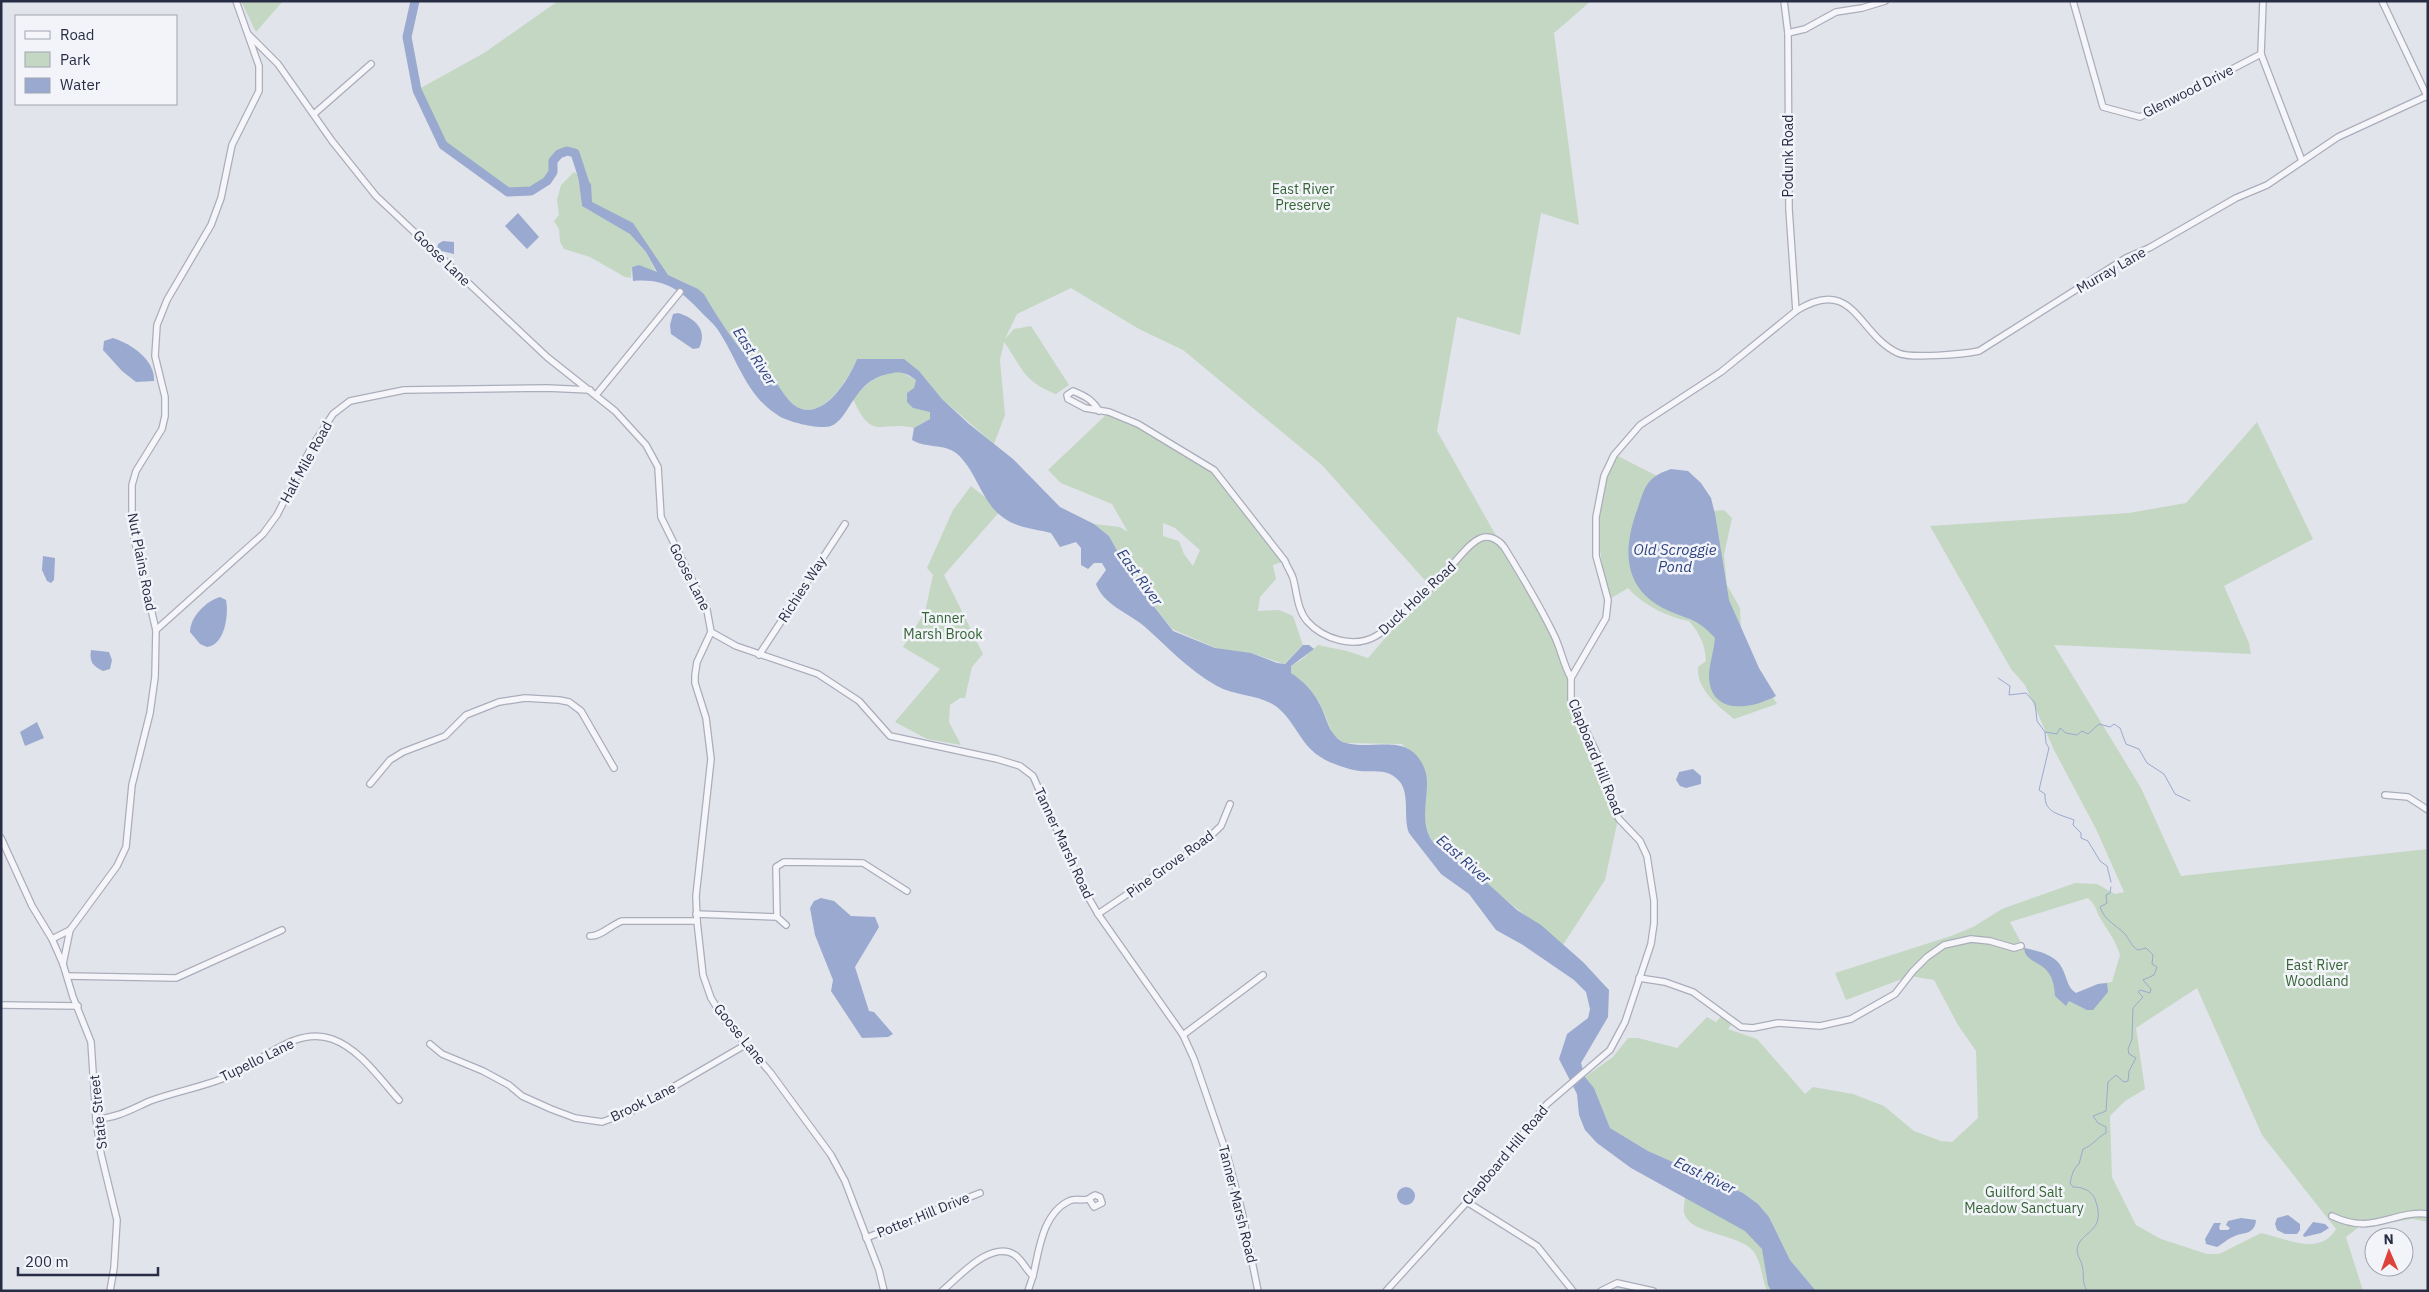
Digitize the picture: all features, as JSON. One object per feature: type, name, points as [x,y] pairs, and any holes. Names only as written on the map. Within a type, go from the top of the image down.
[{"type":"street","name":"Nut Plains Road","points":[[63,964],[70,930],[117,866],[126,847],[132,785],[150,713],[155,677],[156,630],[136,542],[132,515],[132,485],[136,471],[162,429],[165,416],[165,397],[154,356],[154,336],[167,300],[211,226],[221,198],[232,146],[259,91],[259,66],[236,1]]},
{"type":"street","name":"Podunk Road","points":[[1784,1],[1788,33],[1789,209],[1796,311]]},
{"type":"street","points":[[1788,33],[1805,30],[1836,12],[1862,8],[1885,1]]},
{"type":"street","name":"Glenwood Drive","points":[[2073,1],[2103,107],[2140,117],[2261,54]]},
{"type":"street","points":[[2263,1],[2261,54],[2302,161]]},
{"type":"street","points":[[2382,1],[2427,97]]},
{"type":"street","name":"Goose Lane","points":[[248,34],[266,50],[362,180],[376,196],[547,357],[615,411],[634,431],[653,456],[659,478],[661,517],[708,610],[711,632],[697,662],[695,675],[706,718],[711,759],[697,870],[696,914],[700,958],[711,998],[745,1045],[770,1072],[831,1155],[844,1181],[879,1270],[884,1291]]},
{"type":"street","points":[[314,114],[371,64]]},
{"type":"street","name":"Murray Lane","points":[[1796,311],[1806,305],[1819,301],[1829,300],[1841,303],[1856,312],[1878,339],[1899,354],[1964,354],[1978,351],[2126,258],[2149,248],[2236,198],[2267,185],[2338,137],[2427,97]]},
{"type":"street","points":[[596,395],[680,292]]},
{"type":"street","points":[[1571,678],[1606,618],[1608,600],[1596,556],[1595,531],[1601,491],[1614,455],[1640,425],[1721,372],[1796,311]]},
{"type":"street","name":"Half Mile Road","points":[[156,630],[263,534],[277,516],[311,448],[333,414],[350,401],[404,390],[547,388],[590,390]]},
{"type":"street","name":"Duck Hole Road","points":[[1099,411],[1093,401],[1079,393],[1073,391],[1067,395],[1068,399],[1074,404],[1138,424],[1214,470],[1285,561],[1293,578],[1295,595],[1305,618],[1314,629],[1327,637],[1352,642],[1364,641],[1376,636],[1443,574],[1473,543],[1483,537],[1492,538],[1500,541],[1535,597],[1556,639],[1563,664],[1571,678]]},
{"type":"street","name":"Richies Way","points":[[759,655],[845,524]]},
{"type":"street","name":"Tanner Marsh Road","points":[[711,632],[736,646],[818,674],[859,701],[890,736],[997,759],[1020,766],[1033,776],[1069,861],[1098,914],[1183,1035],[1194,1059],[1225,1148],[1243,1215],[1258,1291]]},
{"type":"street","name":"Clapboard Hill Road","points":[[1386,1291],[1467,1202],[1537,1115],[1567,1085],[1610,1050],[1625,1022],[1651,944],[1654,923],[1654,901],[1647,856],[1640,841],[1619,819],[1614,810],[1599,758],[1571,699],[1571,678]]},
{"type":"street","points":[[370,784],[390,760],[403,752],[445,736],[466,715],[499,702],[526,698],[569,702],[581,711],[614,768]]},
{"type":"street","points":[[2385,795],[2408,797],[2428,810]]},
{"type":"street","name":"Pine Grove Road","points":[[1098,914],[1203,843],[1221,826],[1230,804]]},
{"type":"street","name":"State Street","points":[[1,838],[32,906],[52,939],[91,1042],[96,1120],[101,1154],[117,1220],[114,1268],[110,1291]]},
{"type":"street","points":[[777,917],[776,867],[784,862],[863,863],[907,891]]},
{"type":"street","points":[[696,914],[777,917],[786,925]]},
{"type":"street","points":[[590,936],[595,936],[613,924],[622,921],[697,921]]},
{"type":"street","name":"Nut Plains Road","points":[[52,939],[70,930]]},
{"type":"street","points":[[67,976],[176,978],[282,930]]},
{"type":"street","points":[[1639,978],[1665,982],[1693,992],[1741,1027],[1753,1028],[1778,1023],[1820,1026],[1851,1019],[1895,994],[1920,964],[1944,945],[1971,939],[1990,941],[2014,948],[2021,946]]},
{"type":"street","points":[[1183,1035],[1263,975]]},
{"type":"street","points":[[1,1005],[78,1006]]},
{"type":"street","name":"Tupello Lane","points":[[96,1120],[110,1118],[151,1101],[233,1074],[293,1040],[311,1037],[331,1038],[350,1048],[399,1100]]},
{"type":"street","name":"Brook Lane","points":[[430,1044],[442,1054],[483,1071],[509,1085],[522,1096],[575,1118],[602,1122],[632,1111],[745,1045]]},
{"type":"street","name":"Potter Hill Drive","points":[[866,1238],[980,1193]]},
{"type":"street","points":[[1028,1291],[1044,1230],[1050,1219],[1065,1203],[1072,1200],[1089,1199]]},
{"type":"street","points":[[1467,1202],[1537,1246],[1573,1291]]},
{"type":"street","points":[[2332,1216],[2350,1222],[2367,1224],[2418,1214],[2428,1214]]},
{"type":"street","points":[[942,1291],[973,1263],[1001,1252],[1014,1255],[1033,1276]]},
{"type":"street","points":[[1601,1291],[1617,1283],[1653,1291]]},
{"type":"green space","points":[[241,1],[283,1],[256,32]]},
{"type":"green space","name":"East River Preserve","points":[[558,1],[1591,1],[1554,33],[1579,225],[1541,213],[1520,335],[1457,317],[1437,431],[1499,541],[1535,597],[1571,678],[1571,699],[1599,758],[1618,819],[1605,880],[1563,945],[1432,841],[1428,833],[1425,816],[1425,771],[1402,744],[1345,743],[1334,736],[1319,702],[1308,687],[1291,673],[1291,666],[1318,645],[1368,658],[1430,586],[1322,465],[1183,350],[1139,329],[1071,288],[1017,314],[1005,339],[1014,329],[1031,326],[1069,385],[1056,394],[1036,384],[1024,373],[1004,342],[1000,360],[1005,415],[994,444],[942,399],[919,371],[857,359],[841,386],[825,403],[807,410],[797,407],[786,396],[770,374],[743,352],[722,324],[704,294],[683,282],[662,275],[650,253],[638,244],[646,252],[657,274],[639,265],[632,267],[631,278],[625,277],[590,257],[564,249],[560,242],[559,229],[554,221],[559,215],[557,200],[561,185],[574,172],[578,175],[582,206],[628,232],[589,204],[583,188],[584,178],[575,153],[567,151],[559,154],[553,161],[553,172],[547,181],[531,191],[508,192],[443,145],[417,90],[484,53]]},
{"type":"green space","points":[[901,372],[916,380],[913,408],[930,411],[930,419],[914,428],[902,426],[878,427],[872,425],[860,413],[853,399],[874,379]]},
{"type":"green space","points":[[1109,412],[1122,417],[1214,470],[1285,561],[1273,565],[1276,579],[1260,597],[1258,611],[1279,610],[1293,616],[1303,645],[1284,664],[1251,653],[1223,651],[1172,629],[1132,578],[1109,536],[1094,524],[1120,527],[1128,532],[1112,504],[1061,483],[1048,470]],"holes":[[[1163,523],[1175,528],[1200,550],[1193,566],[1184,554],[1179,541],[1163,536]]]},
{"type":"green space","points":[[2257,422],[2313,539],[2224,586],[2249,643],[2251,654],[2054,645],[2141,788],[2181,876],[2428,849],[2428,1222],[2413,1219],[2359,1227],[2346,1237],[2363,1291],[1816,1291],[1790,1260],[1769,1217],[1758,1204],[1743,1193],[1648,1151],[1610,1128],[1594,1088],[1585,1077],[1613,1057],[1628,1038],[1638,1038],[1677,1048],[1707,1017],[1716,1022],[1723,1014],[1733,1022],[1728,1029],[1757,1039],[1805,1094],[1813,1087],[1853,1094],[1884,1106],[1914,1131],[1941,1141],[1952,1142],[1978,1118],[1976,1051],[1958,1025],[1934,980],[1910,976],[1846,1000],[1835,973],[1951,936],[1973,927],[2002,909],[2075,883],[2097,884],[2115,894],[2124,892],[2096,829],[2054,750],[2025,685],[2011,669],[1930,526],[2129,513],[2186,503]],"holes":[[[2088,898],[2113,939],[2120,955],[2112,982],[2098,984],[2076,993],[2069,985],[2056,960],[2041,952],[2024,948],[2010,922]],[[2197,988],[2262,1135],[2336,1229],[2321,1242],[2312,1244],[2302,1243],[2261,1233],[2219,1254],[2207,1254],[2161,1239],[2136,1225],[2112,1177],[2110,1116],[2125,1101],[2145,1089],[2136,1028]]]},
{"type":"green space","name":"Old Scroggie Pond","points":[[1616,455],[1696,496],[1713,511],[1724,510],[1732,518],[1724,555],[1727,585],[1740,608],[1741,629],[1754,665],[1777,704],[1734,719],[1704,690],[1698,675],[1698,667],[1706,661],[1703,644],[1689,621],[1672,617],[1656,609],[1641,600],[1628,588],[1608,600],[1598,527],[1602,492]]},
{"type":"green space","name":"Tanner Marsh Brook","points":[[971,486],[1001,510],[944,575],[983,654],[972,667],[965,698],[960,698],[950,705],[949,722],[961,745],[927,739],[895,722],[940,669],[903,647],[925,612],[933,575],[927,568],[953,510]]},
{"type":"green space","points":[[1685,1197],[1728,1218],[1748,1231],[1764,1254],[1767,1281],[1771,1291],[1767,1291],[1758,1259],[1753,1251],[1737,1241],[1695,1226],[1684,1213]]},
{"type":"water","points":[[578,175],[591,184],[592,202],[633,223],[668,275],[698,289],[704,294],[722,324],[743,352],[770,374],[786,396],[797,407],[807,410],[817,408],[826,403],[842,387],[857,359],[904,359],[919,371],[942,399],[969,424],[1013,459],[1060,507],[1094,524],[1109,536],[1132,578],[1173,631],[1215,648],[1251,653],[1277,663],[1285,664],[1303,645],[1309,645],[1314,649],[1291,666],[1291,673],[1314,694],[1336,737],[1346,743],[1357,745],[1391,744],[1410,750],[1418,758],[1427,778],[1425,814],[1428,832],[1432,841],[1485,881],[1517,910],[1541,925],[1583,962],[1609,990],[1608,1017],[1581,1063],[1585,1077],[1594,1088],[1610,1128],[1648,1151],[1743,1193],[1758,1204],[1769,1217],[1790,1260],[1816,1291],[1771,1291],[1768,1285],[1762,1249],[1745,1231],[1631,1168],[1597,1143],[1585,1130],[1579,1115],[1577,1094],[1559,1059],[1567,1034],[1588,1018],[1590,1009],[1586,992],[1574,980],[1523,945],[1496,930],[1469,894],[1441,874],[1409,833],[1406,821],[1405,793],[1400,782],[1395,777],[1384,772],[1350,769],[1331,763],[1319,756],[1306,744],[1281,710],[1267,701],[1231,692],[1217,686],[1187,665],[1144,626],[1110,603],[1099,591],[1096,584],[1106,570],[1102,563],[1094,563],[1088,569],[1081,565],[1081,548],[1076,542],[1060,547],[1051,533],[1015,524],[996,512],[969,468],[956,453],[946,448],[912,440],[914,428],[930,419],[930,412],[913,408],[907,402],[907,393],[914,388],[916,380],[909,375],[902,373],[888,374],[867,384],[843,416],[831,426],[819,427],[797,423],[779,416],[768,408],[750,388],[718,330],[687,298],[664,284],[633,281],[632,267],[639,265],[657,272],[646,252],[630,234],[582,206]]},
{"type":"water","points":[[518,213],[539,237],[527,249],[505,226]]},
{"type":"water","points":[[443,241],[454,242],[454,254],[437,250],[438,244]]},
{"type":"water","points":[[678,313],[690,318],[701,330],[702,336],[699,348],[693,349],[671,334],[670,325],[673,314]]},
{"type":"water","points":[[113,338],[128,344],[141,354],[151,366],[154,381],[136,382],[122,371],[103,350],[104,341]]},
{"type":"water","name":"Old Scroggie Pond","points":[[1671,469],[1688,471],[1701,483],[1711,498],[1729,600],[1759,668],[1776,696],[1766,701],[1743,706],[1732,706],[1723,703],[1715,697],[1709,673],[1715,638],[1698,623],[1653,602],[1642,592],[1630,569],[1629,543],[1636,513],[1644,491],[1655,476]]},
{"type":"water","points":[[43,556],[55,558],[54,580],[51,583],[47,581],[42,570]]},
{"type":"water","points":[[220,597],[226,600],[227,606],[224,628],[218,641],[207,647],[200,644],[190,632],[191,626],[196,615],[204,606]]},
{"type":"water","points":[[91,650],[109,652],[112,660],[110,669],[103,671],[94,665],[91,661]]},
{"type":"water","points":[[37,722],[44,738],[25,746],[20,732]]},
{"type":"water","points":[[1693,769],[1701,776],[1701,784],[1686,788],[1680,786],[1676,780],[1679,772]]},
{"type":"water","points":[[821,898],[834,901],[851,916],[875,917],[879,927],[855,967],[869,1011],[874,1012],[893,1034],[888,1037],[862,1038],[831,991],[833,980],[815,935],[810,908],[814,901]]},
{"type":"water","points":[[2024,948],[2041,952],[2056,960],[2062,968],[2067,982],[2076,993],[2098,984],[2107,983],[2108,992],[2093,1010],[2087,1010],[2069,1001],[2066,1006],[2055,996],[2050,975],[2026,954]]},
{"type":"water","points":[[1402,1187],[1410,1187],[1415,1192],[1413,1203],[1402,1205],[1397,1200],[1397,1192]]},
{"type":"water","points":[[2288,1215],[2300,1224],[2300,1230],[2297,1234],[2285,1234],[2277,1230],[2275,1224],[2277,1218]]},
{"type":"water","points":[[2241,1218],[2256,1220],[2251,1231],[2230,1238],[2217,1247],[2206,1244],[2205,1239],[2214,1223],[2221,1223],[2220,1230],[2228,1230],[2230,1228],[2226,1225],[2228,1221]]},
{"type":"water","points":[[2313,1222],[2325,1224],[2329,1228],[2321,1233],[2304,1237],[2303,1235]]},
{"type":"waterway","name":"East River","points":[[415,1],[407,37],[417,90],[443,145],[508,192],[531,191],[547,181],[553,172],[553,161],[559,154],[567,151],[575,153],[586,187]]},
{"type":"waterway","points":[[1998,678],[2010,686],[2009,695],[2026,693],[2035,703],[2037,721],[2045,732],[2046,743],[2049,748],[2039,790],[2045,794],[2045,800],[2050,809],[2074,820],[2073,825],[2081,833],[2081,838],[2088,841],[2100,861],[2107,866],[2111,882]]},
{"type":"waterway","points":[[2045,732],[2057,734],[2060,728],[2066,733],[2077,735],[2082,731],[2088,734],[2099,724],[2110,727],[2114,724],[2120,728],[2126,744],[2139,749],[2147,763],[2164,774],[2175,794],[2190,801]]},
{"type":"waterway","points":[[2087,1291],[2077,1250],[2082,1239],[2096,1225],[2098,1210],[2095,1199],[2089,1191],[2073,1187],[2070,1183],[2074,1170],[2079,1164],[2083,1149],[2090,1146],[2106,1133],[2106,1127],[2098,1123],[2093,1116],[2106,1111],[2108,1082],[2116,1075],[2124,1082],[2128,1081],[2129,1071],[2136,1058],[2129,1054],[2128,1049],[2132,1039],[2133,1008],[2143,997],[2138,992],[2140,990],[2150,993],[2151,989],[2143,980],[2154,975],[2157,967],[2152,964],[2153,955],[2146,948],[2138,950],[2132,945],[2125,934],[2107,919],[2102,912],[2100,907],[2107,903],[2106,895],[2110,893],[2111,887]]},
{"type":"park label","name":"East River Woodland","points":[[2317,974]]},
{"type":"park label","name":"Guilford Salt Meadow Sanctuary","points":[[2024,1200]]}]
